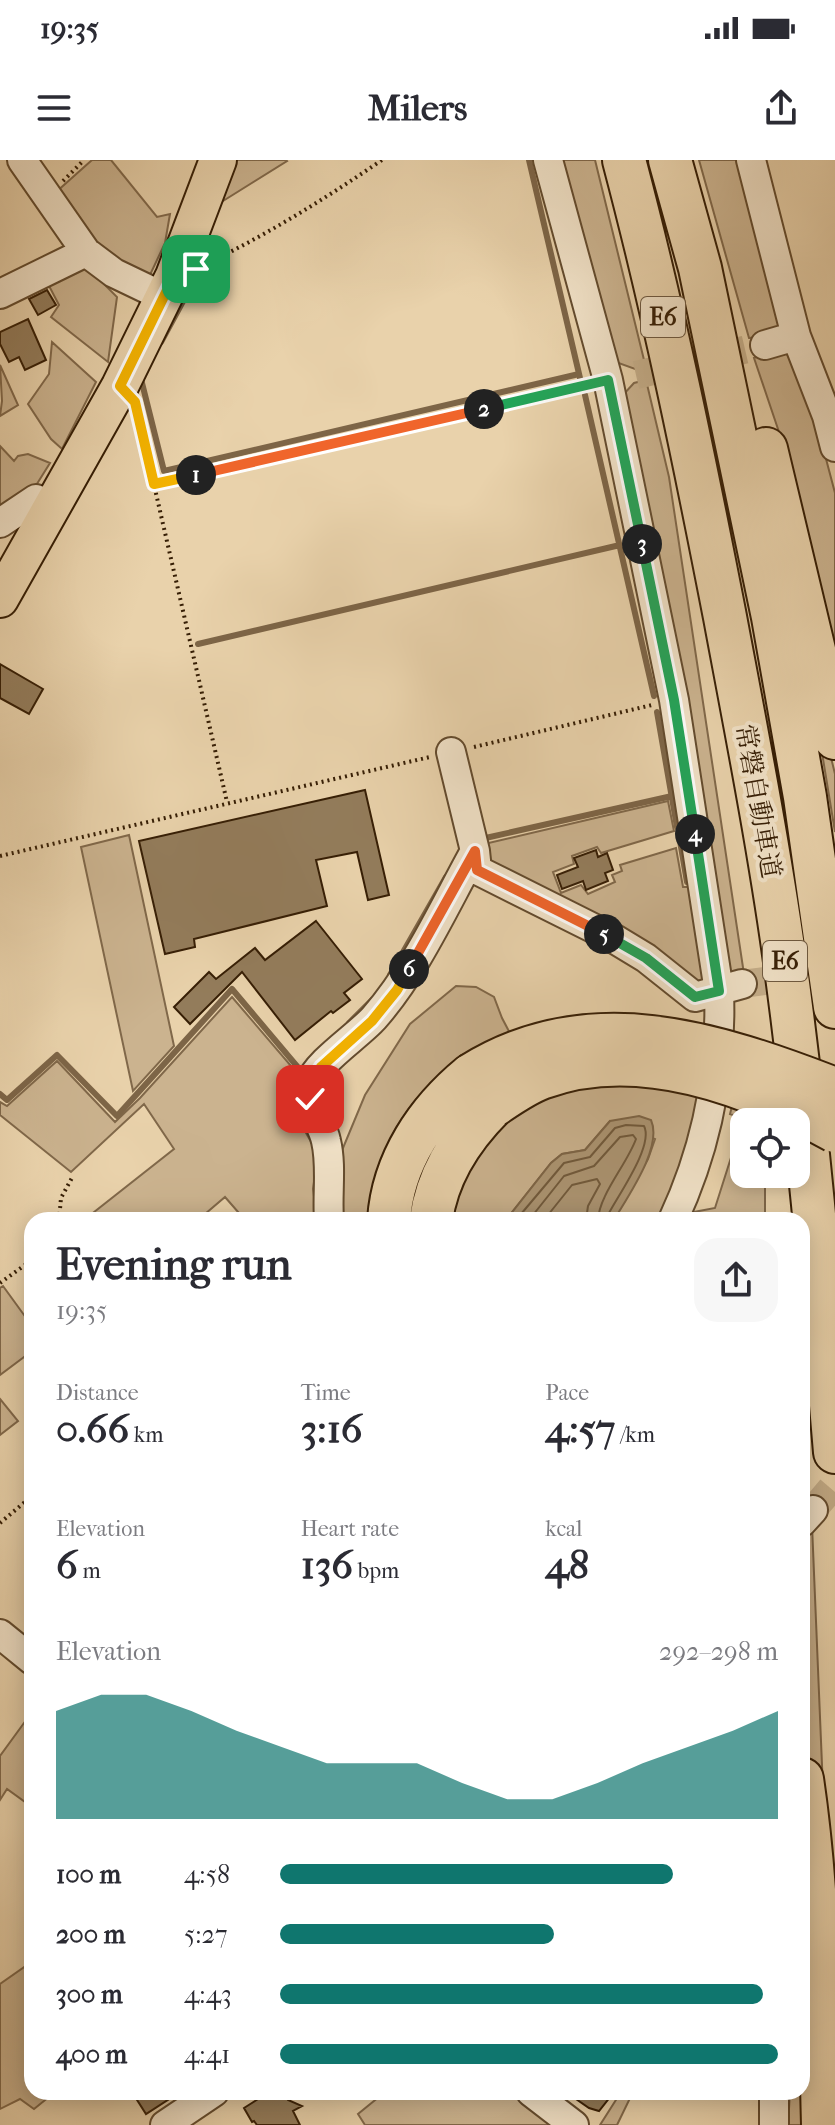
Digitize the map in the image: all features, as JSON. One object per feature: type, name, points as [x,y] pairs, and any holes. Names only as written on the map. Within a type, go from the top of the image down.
[{"type":"highway","name":"常磐自動車道","points":[[624,160],[697,474],[758,790],[784,954],[801,1096],[835,1452]]},
{"type":"highway","name":"常磐自動車道","points":[[670,160],[700,268],[773,617],[805,797],[835,1007]]},
{"type":"highway","points":[[700,268],[768,455],[835,738]]},
{"type":"highway","points":[[697,474],[711,659],[752,884],[778,1108]]},
{"type":"highway","points":[[433,1212],[447,1166],[474,1124],[494,1061],[541,1043],[578,1036],[617,1034],[687,1043],[771,1065],[835,1089]]},
{"type":"highway","points":[[390,1212],[395,1187],[415,1138],[450,1092],[516,1090],[561,1071],[611,1064],[663,1068],[718,1081],[835,1131]]},
{"type":"highway","points":[[784,1188],[784,1212]]},
{"type":"highway","points":[[810,1835],[818,1936],[823,2125]]},
{"type":"main road","points":[[0,599],[120,386],[169,286],[218,160]]},
{"type":"street","points":[[22,160],[86,252],[114,273],[169,286]]},
{"type":"street","points":[[548,160],[622,378],[674,700],[730,988],[706,1133],[676,1212]]},
{"type":"street","points":[[751,160],[796,336],[827,416],[835,447]]},
{"type":"street","points":[[0,294],[86,252]]},
{"type":"street","points":[[765,345],[796,336]]},
{"type":"street","points":[[0,523],[36,499],[54,506]]},
{"type":"street","points":[[451,752],[477,870],[613,938],[646,958],[695,997],[730,988]]},
{"type":"street","points":[[329,1212],[328,1155],[323,1130],[312,1113],[310,1082],[321,1067],[372,1021],[397,990],[475,851]]},
{"type":"street","points":[[0,1634],[24,1654]]},
{"type":"street","points":[[165,2125],[202,2100]]},
{"type":"street","points":[[541,2100],[574,2125]]},
{"type":"street","points":[[774,2100],[774,2125]]},
{"type":"path","points":[[169,286],[196,269],[258,239],[382,160]]},
{"type":"path","points":[[154,484],[622,378]]},
{"type":"path","points":[[0,856],[227,802],[135,402],[120,386]]},
{"type":"path","points":[[60,1212],[61,1198],[73,1176]]},
{"type":"path","points":[[0,1283],[24,1266]]},
{"type":"path","points":[[0,1523],[24,1503]]},
{"type":"shaded area","points":[[92,160],[111,160],[157,217],[170,214],[165,243],[149,277],[88,242],[55,193]]},
{"type":"shaded area","points":[[231,160],[286,160],[287,161],[215,206]]},
{"type":"shaded area","points":[[557,160],[595,160],[645,364],[635,369],[613,361]]},
{"type":"shaded area","points":[[699,160],[740,160],[780,324],[766,335],[749,338]]},
{"type":"shaded area","points":[[87,267],[117,297],[108,362],[51,317],[59,305],[47,282]]},
{"type":"shaded area","points":[[52,342],[96,382],[62,449],[51,439],[28,404],[49,374]]},
{"type":"shaded area","points":[[781,349],[790,357],[816,421],[835,493],[835,665],[780,435],[754,358]]},
{"type":"shaded area","points":[[0,365],[18,405],[0,416],[2,401]]},
{"type":"shaded area","points":[[646,380],[669,477],[744,974],[730,972],[622,396],[634,383]]},
{"type":"shaded area","points":[[0,446],[14,461],[18,456],[28,454],[50,463],[35,487],[0,506]]},
{"type":"shaded area","points":[[813,698],[818,704],[835,774],[835,832]]},
{"type":"shaded area","points":[[668,801],[674,831],[601,853],[597,847],[572,856],[574,864],[553,872],[561,893],[581,885],[588,894],[615,882],[612,875],[622,871],[620,865],[676,848],[683,887],[692,887],[706,985],[696,984],[483,865],[480,845]]},
{"type":"shaded area","points":[[129,835],[174,1046],[133,1091],[81,847]]},
{"type":"shaded area","points":[[456,986],[476,987],[494,997],[513,1039],[458,1065],[426,1089],[412,1104],[390,1140],[376,1179],[369,1212],[342,1212],[338,1160],[365,1095],[410,1024]]},
{"type":"shaded area","points":[[232,997],[303,1080],[306,1133],[318,1154],[313,1189],[316,1212],[238,1212],[225,1197],[207,1212],[94,1212],[174,1149],[144,1104],[71,1172],[0,1115],[0,1102],[7,1106],[57,1061],[115,1122]]},
{"type":"shaded area","points":[[596,1079],[702,1091],[697,1124],[664,1212],[618,1212],[648,1159],[655,1139],[610,1121],[585,1150],[562,1154],[551,1163],[512,1212],[444,1212],[454,1173],[502,1115]]},
{"type":"shaded area","points":[[733,1102],[750,1108],[732,1108]]},
{"type":"shaded area","points":[[730,1161],[730,1188],[765,1188],[765,1212],[694,1212],[715,1208]]},
{"type":"shaded area","points":[[3,1286],[24,1315],[24,1357],[0,1375],[0,1288]]},
{"type":"shaded area","points":[[0,1399],[18,1421],[0,1435]]},
{"type":"shaded area","points":[[812,1525],[823,1789],[810,1780]]},
{"type":"shaded area","points":[[24,1723],[24,1801],[7,1789],[0,1800],[0,1756]]},
{"type":"shaded area","points":[[24,1967],[24,2100],[45,2100],[34,2109],[20,2099],[0,2109],[0,1984]]},
{"type":"shaded area","points":[[375,2100],[525,2100],[557,2125],[365,2125],[358,2114]]},
{"type":"shaded area","points":[[616,2100],[629,2100],[617,2125],[600,2125]]},
{"type":"shaded area","points":[[790,2100],[804,2100],[810,2125],[788,2125]]},
{"type":"water","points":[[639,1116],[651,1120],[653,1131],[648,1157],[619,1212],[512,1212],[551,1163],[562,1154],[585,1150],[610,1121]]},
{"type":"building","points":[[47,290],[56,305],[38,315],[29,299]]},
{"type":"building","points":[[28,319],[46,360],[25,370],[19,357],[9,362],[0,344],[0,332]]},
{"type":"building","points":[[0,664],[43,689],[29,714],[0,698]]},
{"type":"building","points":[[365,790],[389,895],[368,900],[357,852],[316,860],[327,906],[194,939],[195,947],[165,954],[139,841]]},
{"type":"building","points":[[596,850],[598,857],[607,853],[613,870],[605,873],[608,881],[586,890],[583,881],[562,889],[557,875],[578,867],[574,858]]},
{"type":"building","points":[[316,921],[362,979],[344,993],[350,1000],[295,1040],[242,972],[190,1024],[174,1007],[209,972],[216,979],[255,948],[265,960]]},
{"type":"building","points":[[137,2100],[168,2100],[146,2114]]},
{"type":"building","points":[[256,2100],[288,2100],[302,2106],[293,2111],[300,2125],[257,2125],[244,2108]]},
{"type":"building","points":[[578,2100],[608,2100],[599,2111]]},
{"type":"waterway","points":[[529,160],[580,378]]},
{"type":"waterway","points":[[161,342],[188,292]]},
{"type":"waterway","points":[[143,377],[164,471],[579,374]]},
{"type":"waterway","points":[[585,395],[654,696]]},
{"type":"waterway","points":[[198,644],[620,545]]},
{"type":"waterway","points":[[657,712],[677,827]]},
{"type":"waterway","points":[[481,839],[672,796]]},
{"type":"waterway","points":[[680,841],[687,882]]},
{"type":"waterway","points":[[390,975],[446,877]]},
{"type":"waterway","points":[[0,1094],[7,1100],[57,1055],[117,1116],[232,989],[301,1071],[304,1068]]},
{"type":"waterway","points":[[349,1023],[372,1000]]},
{"type":"tunnel","points":[[636,375],[765,345]]},
{"type":"tunnel","points":[[742,984],[805,976]]},
{"type":"tunnel","points":[[813,1510],[835,1484]]},
{"type":"route","points":[[196,269],[174,276],[120,386],[135,402],[154,484],[608,380],[674,700],[719,991],[695,997],[646,958],[613,938],[477,870],[475,851],[397,990],[372,1021],[321,1067],[310,1082],[310,1099]]}]
